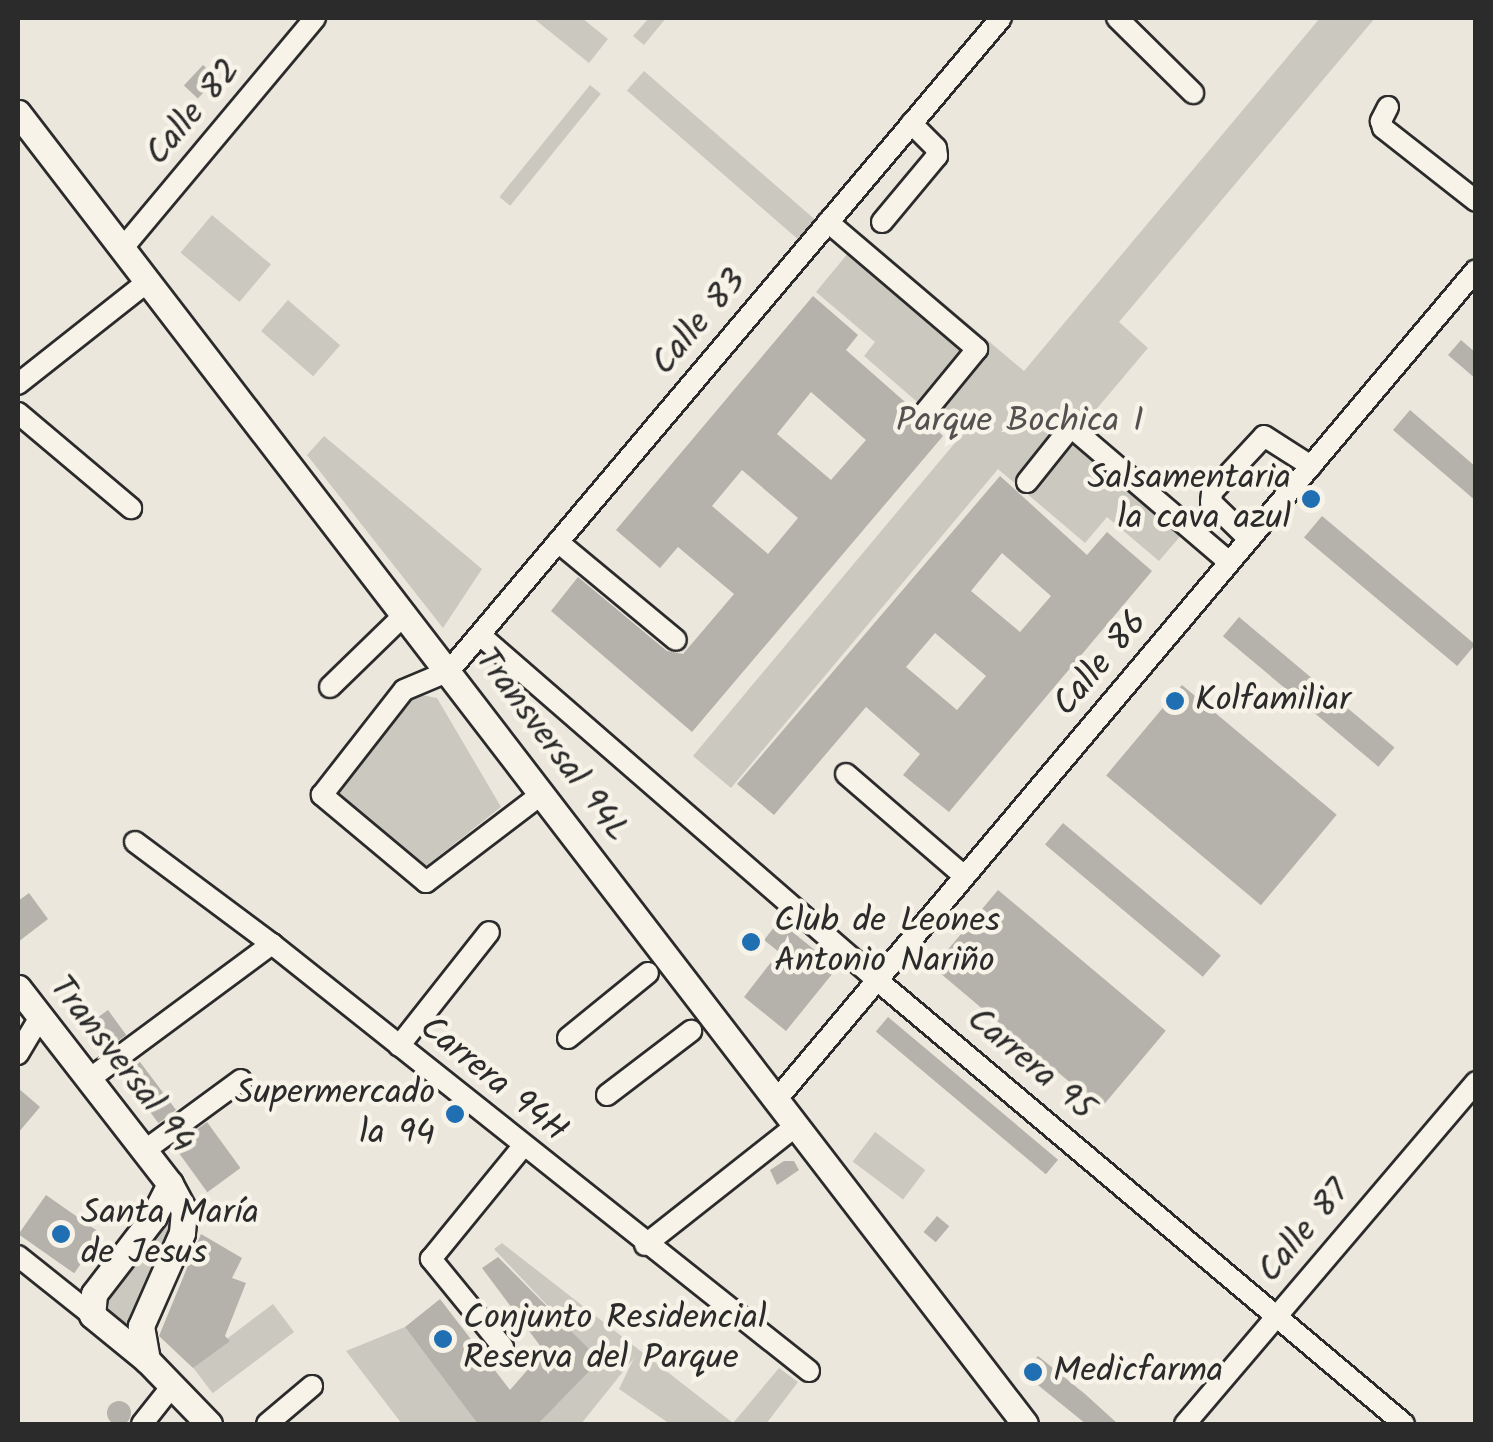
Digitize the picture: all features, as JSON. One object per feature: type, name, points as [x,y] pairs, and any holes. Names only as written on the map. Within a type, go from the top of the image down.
[{"type":"main road","name":"Transversal 94L","points":[[18,113],[1025,1424]]},
{"type":"main road","name":"Transversal 94","points":[[18,988],[180,1201],[184,1221],[141,1326],[147,1360]]},
{"type":"main road","name":"Transversal 94","points":[[92,1315],[94,1294],[154,1216],[170,1184]]},
{"type":"main road","points":[[92,1315],[147,1360],[209,1424]]},
{"type":"street","name":"Calle 82","points":[[122,250],[316,18]]},
{"type":"street","name":"Calle 83","points":[[449,671],[1000,18]]},
{"type":"street","points":[[1117,18],[1192,94]]},
{"type":"street","points":[[1388,107],[1381,121],[1384,128],[1476,201]]},
{"type":"street","points":[[882,222],[938,156],[936,148],[912,123]]},
{"type":"street","points":[[828,222],[977,350],[926,411]]},
{"type":"street","name":"Calle 86","points":[[777,1099],[1476,270]]},
{"type":"street","points":[[18,384],[147,282]]},
{"type":"street","points":[[18,413],[131,508]]},
{"type":"street","points":[[1027,482],[1071,428],[1230,562]]},
{"type":"street","points":[[1249,539],[1211,502],[1212,492],[1264,436],[1311,466]]},
{"type":"street","points":[[558,542],[676,640]]},
{"type":"street","points":[[330,687],[405,614]]},
{"type":"street","name":"Carrera 95","points":[[480,635],[878,980],[1404,1424]]},
{"type":"street","points":[[449,671],[404,690],[322,795],[426,882],[542,793]]},
{"type":"street","points":[[846,774],[964,876]]},
{"type":"street","name":"Carrera 94H","points":[[135,842],[272,944],[644,1244],[809,1371]]},
{"type":"street","points":[[399,1046],[489,932]]},
{"type":"street","points":[[88,1080],[272,944]]},
{"type":"street","points":[[568,1038],[648,973]]},
{"type":"street","points":[[18,1054],[40,1017]]},
{"type":"street","points":[[607,1096],[691,1031]]},
{"type":"street","points":[[144,1152],[241,1080]]},
{"type":"street","name":"Calle 87","points":[[1185,1424],[1476,1082]]},
{"type":"street","points":[[644,1244],[796,1124]]},
{"type":"street","points":[[503,1348],[431,1259],[522,1146]]},
{"type":"street","points":[[18,1256],[92,1315]]},
{"type":"street","points":[[142,1424],[172,1386]]},
{"type":"street","points":[[267,1424],[312,1386]]},
{"type":"green space","points":[[533,18],[582,18],[608,39],[589,63]]},
{"type":"green space","points":[[649,18],[666,18],[644,45],[633,36]]},
{"type":"green space","name":"Parque Bochica I","points":[[1320,18],[1375,18],[1119,322],[1148,348],[1072,438],[1183,533],[1159,561],[1107,517],[1085,543],[998,469],[731,788],[693,756],[959,438],[864,356],[875,342],[816,292],[863,235],[1024,371]]},
{"type":"green space","points":[[644,71],[820,224],[803,243],[627,91]]},
{"type":"green space","points":[[590,85],[601,94],[510,206],[499,197]]},
{"type":"green space","points":[[212,215],[271,264],[239,302],[181,253]]},
{"type":"green space","points":[[288,300],[340,345],[313,376],[261,331]]},
{"type":"green space","points":[[324,436],[482,569],[443,628],[307,455]]},
{"type":"green space","points":[[406,692],[437,698],[501,807],[426,866],[412,867],[344,811],[337,785]]},
{"type":"green space","points":[[875,1132],[925,1170],[903,1199],[853,1162]]},
{"type":"green space","points":[[167,1206],[176,1226],[130,1325],[124,1326],[108,1316],[102,1304]]},
{"type":"green space","points":[[502,1243],[733,1423],[779,1368],[798,1382],[766,1424],[670,1424],[619,1389],[634,1358],[581,1424],[538,1424],[599,1360],[494,1249]]},
{"type":"green space","points":[[273,1304],[294,1332],[213,1393],[192,1365]]},
{"type":"green space","points":[[405,1327],[479,1424],[402,1424],[346,1351]]},
{"type":"building","points":[[203,65],[217,78],[198,98],[184,85]]},
{"type":"building","points":[[813,296],[858,335],[846,350],[913,409],[917,421],[930,424],[943,436],[692,732],[551,611],[578,577],[667,651],[683,654],[734,594],[678,547],[660,568],[616,530]],"holes":[[[811,392],[866,440],[831,480],[777,434]],[[742,470],[798,518],[768,554],[712,506]]]},
{"type":"building","points":[[1461,340],[1476,353],[1476,379],[1448,355]]},
{"type":"building","points":[[1410,410],[1476,467],[1476,501],[1393,430]]},
{"type":"building","points":[[1000,476],[1087,555],[1107,532],[1152,571],[949,812],[903,775],[920,754],[866,707],[774,815],[737,784]],"holes":[[[1002,553],[1051,596],[1020,632],[971,591]],[[935,633],[986,676],[957,710],[906,667]]]},
{"type":"building","points":[[1322,516],[1475,645],[1457,666],[1304,537]]},
{"type":"building","points":[[1239,617],[1395,747],[1378,767],[1223,636]]},
{"type":"building","points":[[1182,685],[1337,815],[1261,905],[1106,775]]},
{"type":"building","points":[[1063,823],[1221,955],[1203,977],[1045,844]]},
{"type":"building","points":[[998,890],[1166,1031],[1101,1108],[933,967]]},
{"type":"building","points":[[29,893],[48,919],[18,942],[18,901]]},
{"type":"building","points":[[779,921],[837,968],[786,1031],[744,997],[779,952],[764,940]]},
{"type":"building","points":[[108,1010],[126,1035],[109,1047],[91,1022]]},
{"type":"building","points":[[888,1017],[1058,1160],[1046,1174],[876,1032]]},
{"type":"building","points":[[140,1062],[176,1110],[159,1123],[122,1075]]},
{"type":"building","points":[[18,1088],[40,1107],[18,1133]]},
{"type":"building","points":[[207,1122],[241,1168],[207,1192],[174,1146]]},
{"type":"building","points":[[784,1161],[794,1161],[799,1170],[777,1185],[770,1170]]},
{"type":"building","name":"Santa María de Jesus","points":[[46,1195],[102,1234],[74,1273],[18,1234]]},
{"type":"building","points":[[937,1216],[949,1226],[936,1242],[924,1232]]},
{"type":"building","points":[[201,1234],[242,1258],[232,1278],[246,1283],[225,1336],[230,1341],[193,1368],[159,1336]]},
{"type":"building","name":"Conjunto Residencial Reserva del Parque","points":[[498,1257],[600,1360],[538,1424],[478,1424],[405,1327],[440,1299],[510,1390],[544,1351],[482,1268]]},
{"type":"building","points":[[1038,1356],[1118,1424],[1086,1424],[1023,1373]]},
{"type":"building","points":[[119,1401],[131,1413],[119,1425],[107,1413]]},
{"type":"place","name":"Salsamentaria la cava azul","points":[[1311,499]]},
{"type":"place","name":"Kolfamiliar","points":[[1175,701]]},
{"type":"place","name":"Club de Leones Antonio Nariño","points":[[751,942]]},
{"type":"place","name":"Supermercado la 94","points":[[455,1114]]},
{"type":"place","name":"Santa María de Jesus","points":[[61,1234]]},
{"type":"place","name":"Conjunto Residencial Reserva del Parque","points":[[443,1339]]},
{"type":"place","name":"Medicfarma","points":[[1033,1372]]}]
